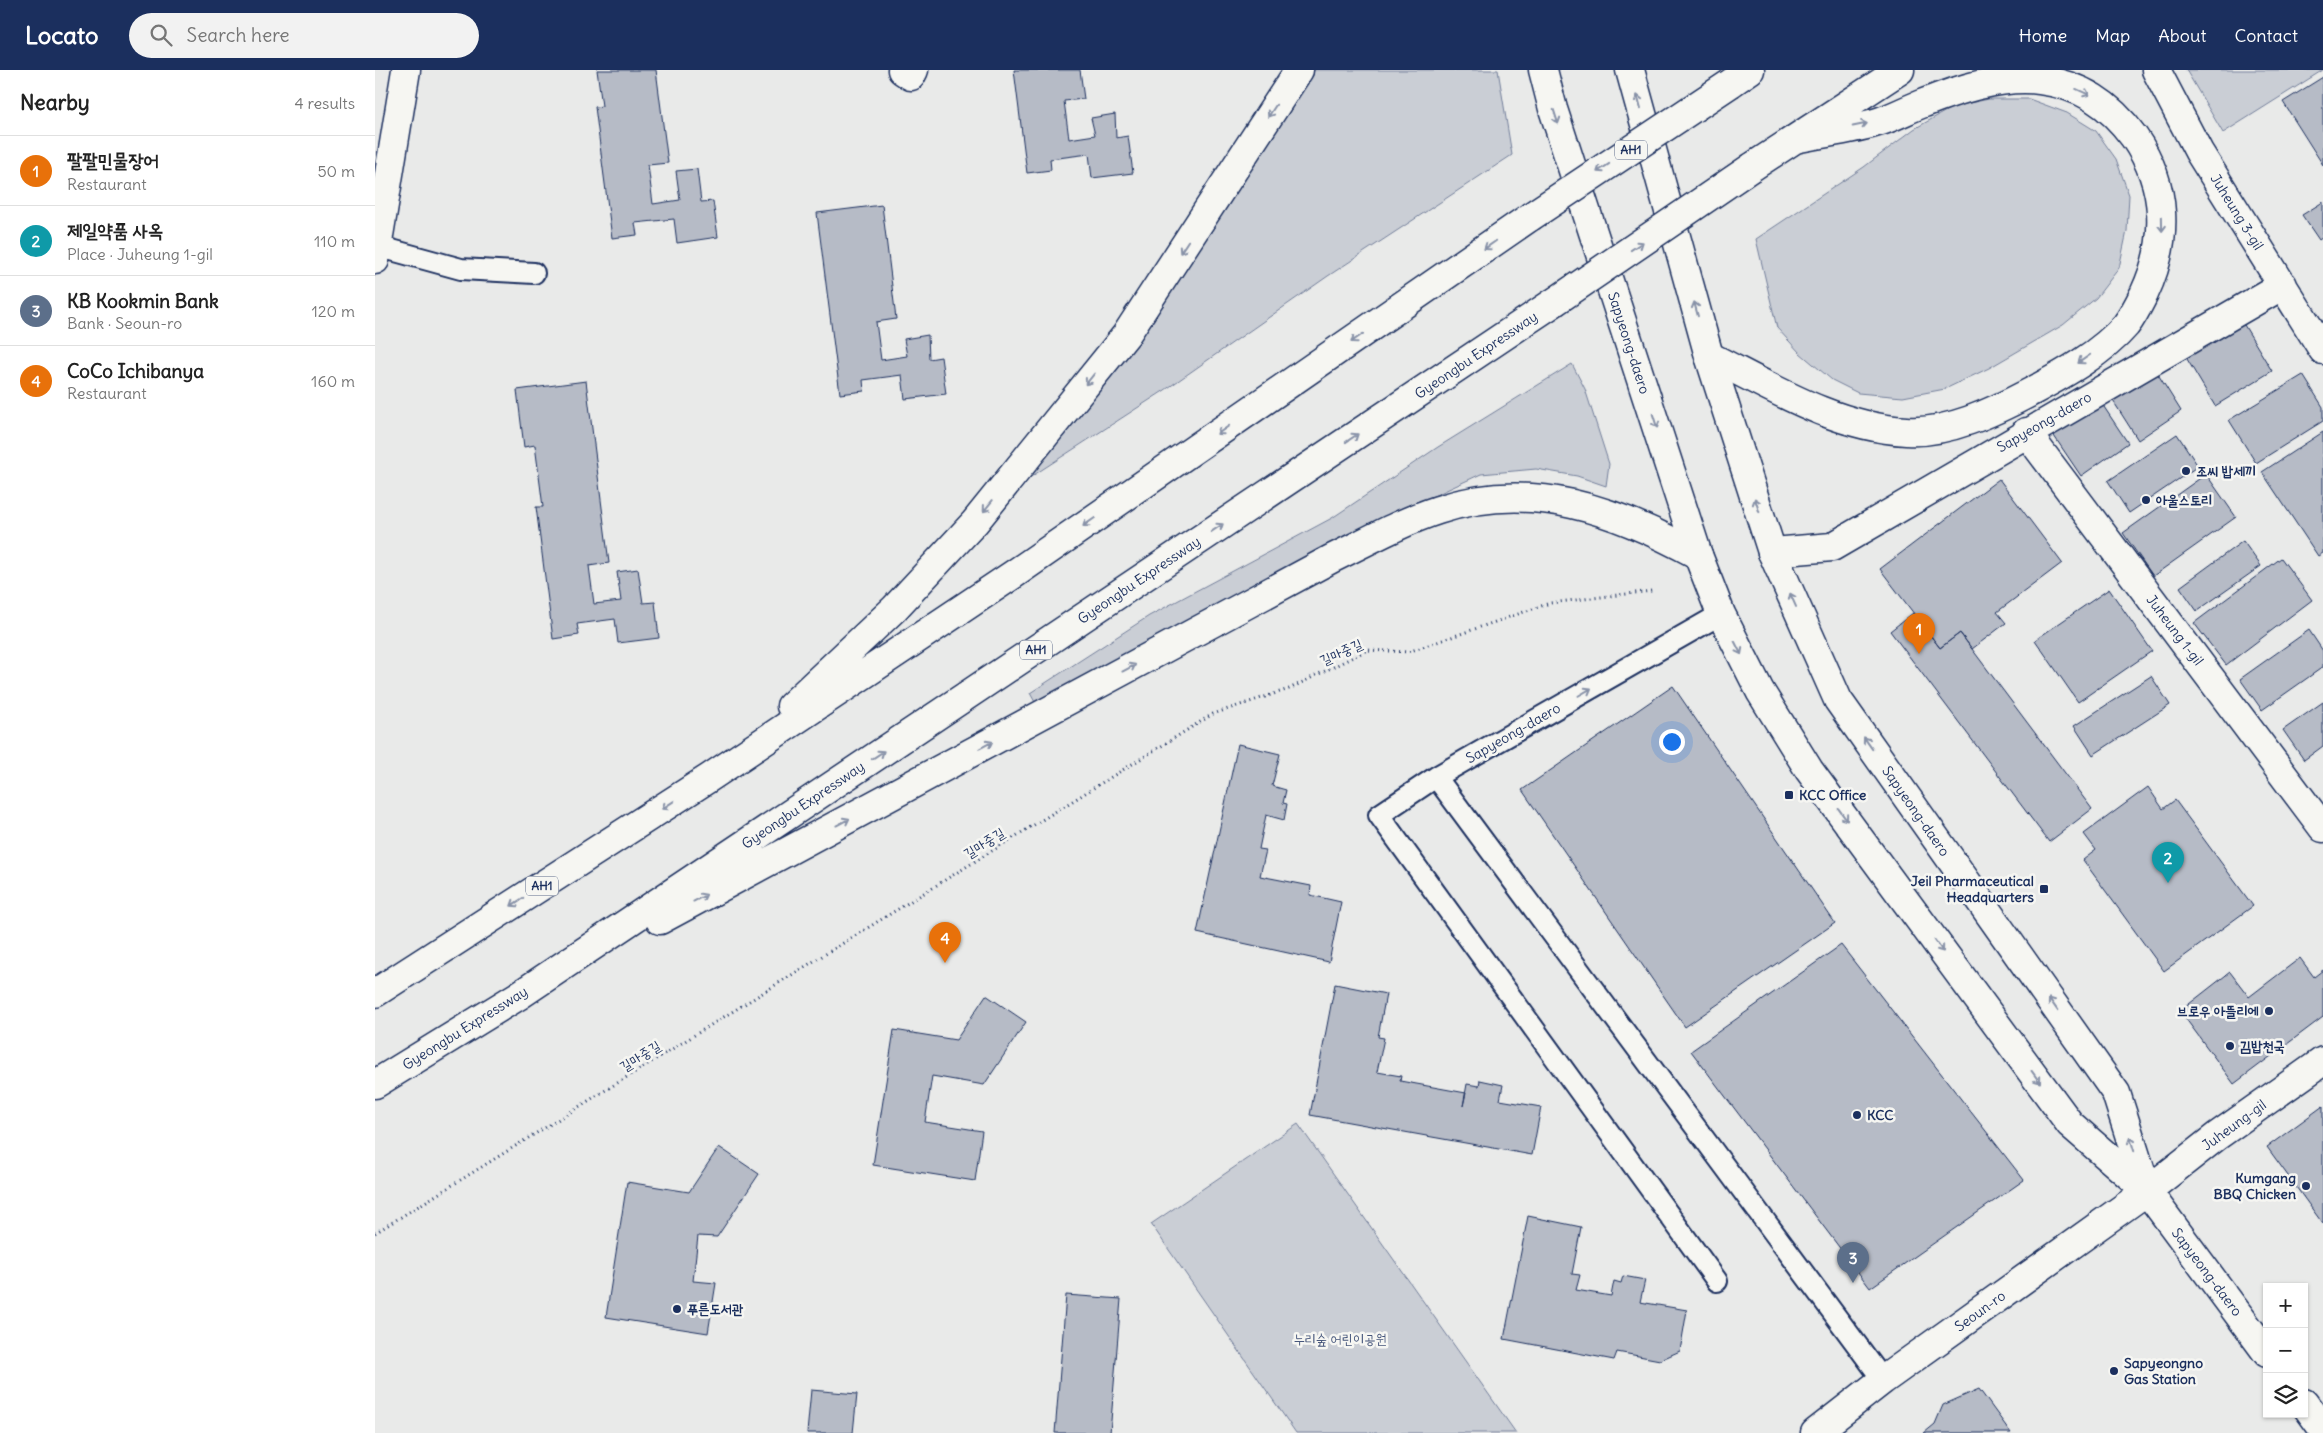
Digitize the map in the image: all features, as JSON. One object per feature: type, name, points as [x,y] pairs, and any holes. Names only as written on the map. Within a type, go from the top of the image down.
[{"type":"main road","points":[[377,239],[406,70]]},
{"type":"main road","points":[[902,70],[911,76],[915,70]]},
{"type":"main road","points":[[709,778],[816,684],[866,637],[975,522],[1126,335],[1299,70]]},
{"type":"main road","name":"Sapyeong-daero","points":[[1543,70],[1553,109],[1699,555],[1721,614],[1760,691],[1809,770],[2070,1124],[2147,1191],[2263,1348]]},
{"type":"main road","name":"Sapyeong-daero","points":[[1631,70],[1709,356],[1772,552],[1837,700],[2116,1094],[2147,1191]]},
{"type":"main road","name":"Gyeongbu Expressway","points":[[375,1084],[518,996],[1553,303],[1752,167],[1900,70]]},
{"type":"main road","name":"Juheung 3-gil","points":[[2156,70],[2199,152],[2323,350]]},
{"type":"main road","name":"AH1","points":[[375,993],[709,778],[1023,569],[1531,218],[1741,76]]},
{"type":"main road","points":[[1709,356],[1833,416],[1865,425],[1906,431],[1937,428],[2009,404],[2083,360],[2127,324],[2153,274],[2162,238],[2162,219],[2160,200],[2149,163],[2138,143],[2113,112],[2097,98],[2081,90],[2040,80],[2021,79],[1994,82],[1924,103],[1881,121],[1795,139]]},
{"type":"main road","name":"Sapyeong-daero","points":[[1772,552],[1832,546],[2283,285]]},
{"type":"main road","name":"Juheung 1-gil","points":[[2026,432],[2323,828]]},
{"type":"main road","points":[[518,996],[1331,559],[1437,510],[1499,497],[1528,497],[1561,502],[1633,522],[1699,555]]},
{"type":"main road","name":"Juheung-gil","points":[[2147,1191],[2217,1136],[2323,1061]]},
{"type":"main road","name":"Seoun-ro","points":[[1815,1433],[1883,1380],[2147,1191]]},
{"type":"main road","points":[[2308,1408],[2323,1429]]},
{"type":"lane","points":[[377,239],[461,269],[533,273]]},
{"type":"lane","name":"Sapyeong-daero","points":[[1717,1281],[1379,815],[1436,777],[1721,614]]},
{"type":"lane","points":[[1436,777],[1883,1380]]},
{"type":"path","name":"길마중길","points":[[375,1233],[1213,714],[1289,689],[1367,650],[1408,652],[1550,603],[1652,591]]},
{"type":"green space","points":[[1314,70],[1498,70],[1512,155],[1328,276],[1165,390],[1009,491],[1236,187]]},
{"type":"green space","points":[[2186,70],[2323,70],[2223,133]]},
{"type":"green space","points":[[1989,99],[2029,99],[2067,113],[2096,131],[2116,159],[2129,195],[2127,231],[2119,268],[2096,298],[2063,325],[1989,368],[1945,389],[1903,397],[1858,393],[1832,380],[1800,353],[1777,328],[1756,239],[1864,167],[1914,129],[1955,106]]},
{"type":"green space","points":[[1572,364],[1585,389],[1609,464],[1606,486],[1577,476],[1536,469],[1481,474],[1384,519],[1036,704],[1030,693],[1149,616],[1332,518],[1438,447]]},
{"type":"green space","name":"누리숲 어린이공원","points":[[1298,1124],[1516,1433],[1296,1433],[1151,1224]]},
{"type":"building","points":[[597,70],[656,70],[668,163],[648,165],[653,204],[680,200],[676,171],[697,169],[701,202],[713,201],[718,237],[677,243],[674,219],[635,223],[637,235],[612,238],[595,107],[602,106]]},
{"type":"building","points":[[1014,70],[1080,70],[1084,99],[1064,101],[1069,139],[1095,135],[1091,118],[1115,114],[1116,138],[1128,136],[1133,173],[1092,178],[1089,154],[1050,159],[1051,170],[1027,173]]},
{"type":"building","points":[[2323,77],[2323,165],[2283,102]]},
{"type":"building","points":[[2323,202],[2323,237],[2319,240],[2302,215]]},
{"type":"building","points":[[882,205],[896,319],[876,322],[881,360],[907,356],[904,339],[928,335],[929,359],[941,357],[946,394],[905,399],[902,375],[863,380],[864,391],[840,394],[817,213]]},
{"type":"building","points":[[2238,315],[2272,371],[2215,406],[2181,349]]},
{"type":"building","points":[[2154,368],[2181,411],[2138,440],[2110,396]]},
{"type":"building","points":[[2303,375],[2323,407],[2323,421],[2256,463],[2229,420]]},
{"type":"building","points":[[586,381],[609,563],[589,566],[594,604],[621,601],[617,572],[638,569],[643,603],[655,602],[659,638],[618,643],[615,619],[577,624],[579,635],[553,639],[536,507],[543,507],[535,445],[524,447],[517,390]]},
{"type":"building","points":[[2100,401],[2128,443],[2081,476],[2052,433]]},
{"type":"building","points":[[2323,432],[2323,553],[2318,556],[2262,472]]},
{"type":"building","points":[[2177,434],[2198,466],[2129,513],[2108,481]]},
{"type":"building","points":[[2206,474],[2236,517],[2153,576],[2123,533]]},
{"type":"building","points":[[1999,479],[2062,563],[1997,612],[2006,623],[1972,649],[1960,633],[1940,648],[1880,569]]},
{"type":"building","points":[[2243,541],[2261,566],[2197,611],[2180,587]]},
{"type":"building","points":[[2281,558],[2312,600],[2226,665],[2194,623]]},
{"type":"building","points":[[2109,589],[2152,651],[2078,702],[2035,640]]},
{"type":"building","points":[[1913,613],[1940,648],[1960,633],[2092,809],[2049,842],[1890,631]]},
{"type":"building","points":[[2309,630],[2323,651],[2323,667],[2262,710],[2240,679]]},
{"type":"building","points":[[2151,676],[2170,705],[2093,755],[2074,726]]},
{"type":"building","points":[[1673,686],[1835,923],[1685,1027],[1522,790]]},
{"type":"building","points":[[2323,702],[2323,746],[2304,760],[2283,730]]},
{"type":"building","points":[[1238,744],[1280,754],[1272,786],[1286,790],[1283,803],[1287,804],[1284,820],[1266,815],[1259,849],[1266,850],[1260,876],[1311,886],[1310,895],[1341,902],[1329,962],[1197,933]]},
{"type":"building","points":[[2148,787],[2163,809],[2175,800],[2253,906],[2164,971],[2083,860],[2096,850],[2084,834]]},
{"type":"building","name":"KCC","points":[[1841,945],[2024,1180],[1870,1288],[1691,1051]]},
{"type":"building","points":[[2300,958],[2314,977],[2323,970],[2323,1017],[2234,1084],[2180,1011],[2230,972],[2249,997]]},
{"type":"building","points":[[1335,984],[1386,994],[1378,1037],[1384,1038],[1377,1072],[1401,1076],[1400,1081],[1465,1093],[1467,1084],[1479,1086],[1480,1080],[1503,1085],[1500,1100],[1541,1107],[1532,1155],[1310,1115]]},
{"type":"building","points":[[986,995],[1026,1022],[984,1085],[932,1076],[925,1122],[982,1131],[975,1181],[873,1165],[894,1030],[956,1040]]},
{"type":"building","points":[[2323,1106],[2323,1224],[2267,1147]]},
{"type":"building","points":[[719,1147],[759,1174],[717,1237],[698,1236],[693,1281],[716,1283],[708,1333],[606,1317],[627,1182],[689,1192]]},
{"type":"building","points":[[1528,1216],[1581,1227],[1572,1274],[1580,1275],[1576,1290],[1611,1296],[1614,1281],[1621,1283],[1623,1276],[1645,1280],[1640,1302],[1687,1310],[1680,1351],[1660,1360],[1617,1352],[1614,1360],[1504,1339]]},
{"type":"building","points":[[1066,1295],[1121,1299],[1110,1433],[1055,1433]]},
{"type":"building","points":[[1979,1389],[2011,1433],[1924,1433],[1935,1424],[1943,1405]]},
{"type":"building","points":[[811,1390],[857,1394],[853,1433],[807,1433]]},
{"type":"place","name":"조씨 밥세끼","points":[[2186,471]]},
{"type":"place","name":"아울스토리","points":[[2146,500]]},
{"type":"place","name":"팔팔민물장어","points":[[1919,654]]},
{"type":"place","name":"KCC Office","points":[[1789,795]]},
{"type":"place","name":"제일약품 사옥","points":[[2168,883]]},
{"type":"place","name":"Jeil Pharmaceutical Headquarters","points":[[2044,889]]},
{"type":"place","name":"CoCo Ichibanya","points":[[945,963]]},
{"type":"place","name":"브로우 아뜰리에","points":[[2269,1011]]},
{"type":"place","name":"김밥천국","points":[[2230,1046]]},
{"type":"place","name":"KCC","points":[[1857,1115]]},
{"type":"place","name":"Kumgang BBQ Chicken","points":[[2306,1186]]},
{"type":"place","name":"KB Kookmin Bank","points":[[1853,1283]]},
{"type":"place","name":"푸른도서관","points":[[677,1309]]},
{"type":"place","name":"Sapyeongno Gas Station","points":[[2114,1371]]}]
